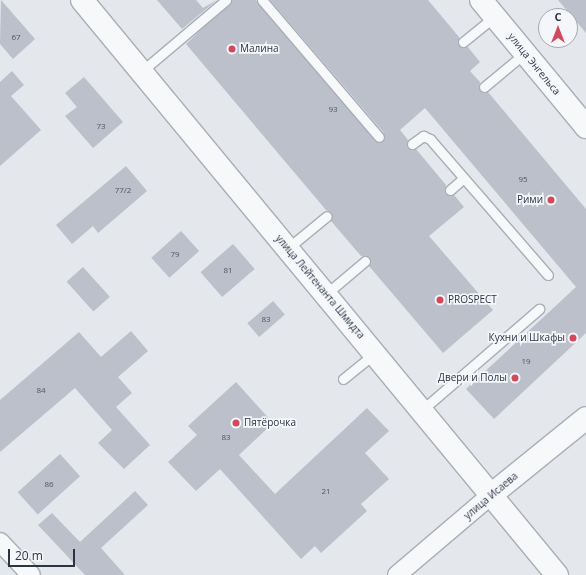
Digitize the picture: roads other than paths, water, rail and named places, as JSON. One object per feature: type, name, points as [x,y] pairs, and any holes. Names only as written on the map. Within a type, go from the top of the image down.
[{"type":"street","name":"улица Лейтенанта Шмидта","points":[[82,0],[557,575]]},
{"type":"street","name":"улица Энгельса","points":[[488,8],[586,127]]},
{"type":"street","name":"улица Исаева","points":[[397,575],[491,495],[586,418]]},
{"type":"street","points":[[0,542],[31,575]]},
{"type":"lane","points":[[142,72],[226,0]]},
{"type":"lane","points":[[262,0],[379,137]]},
{"type":"lane","points":[[463,42],[488,8]]},
{"type":"lane","points":[[484,87],[525,53]]},
{"type":"lane","points":[[412,144],[427,136],[548,275]]},
{"type":"lane","points":[[450,190],[464,178]]},
{"type":"lane","points":[[288,248],[327,216]]},
{"type":"lane","points":[[326,294],[365,261]]},
{"type":"lane","points":[[422,410],[539,309]]},
{"type":"lane","points":[[343,379],[375,353]]},
{"type":"place","name":"Малина","points":[[232,49]]},
{"type":"place","name":"Рими","points":[[551,200]]},
{"type":"place","name":"PROSPECT","points":[[440,300]]},
{"type":"place","name":"Кухни и Шкафы","points":[[573,338]]},
{"type":"place","name":"Двери и Полы","points":[[515,378]]},
{"type":"place","name":"Пятёрочка","points":[[236,423]]}]
